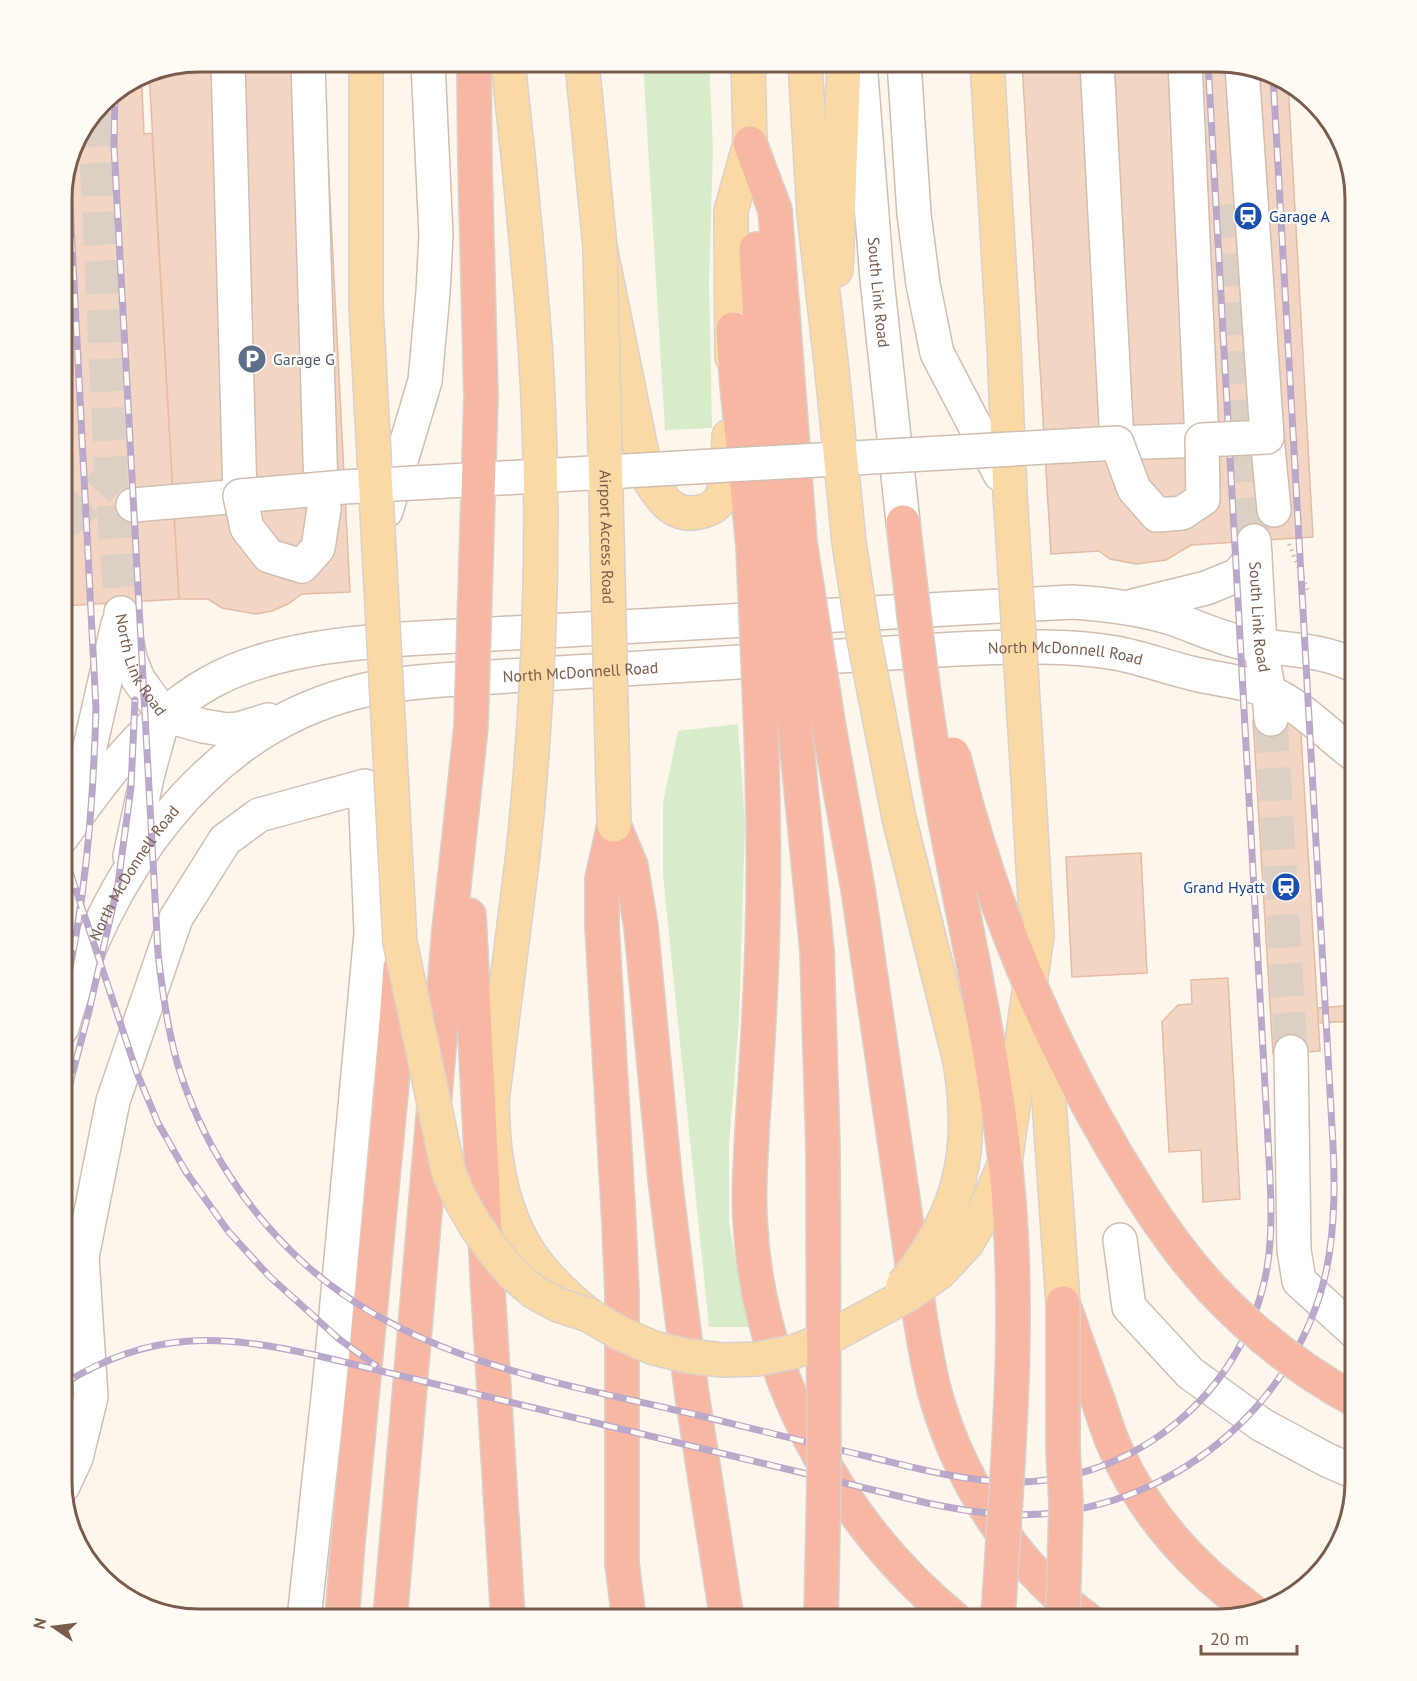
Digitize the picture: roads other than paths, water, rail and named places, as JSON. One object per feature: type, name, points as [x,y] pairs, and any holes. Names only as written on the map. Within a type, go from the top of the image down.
[{"type":"highway","points":[[474,72],[481,396],[468,879],[471,980],[508,1609]]},
{"type":"highway","points":[[750,143],[766,427],[817,951],[821,1015],[824,1183],[824,1468],[821,1609]]},
{"type":"highway","points":[[733,329],[737,386],[776,544],[830,728],[859,900],[927,1362],[938,1403],[958,1455],[974,1486],[997,1523],[1021,1555],[1048,1585],[1075,1609]]},
{"type":"highway","points":[[903,522],[943,716],[975,834],[1024,969],[1080,1089],[1153,1213],[1182,1253],[1212,1288],[1245,1322],[1280,1352],[1345,1394]]},
{"type":"highway","points":[[903,522],[925,711],[985,1025],[1007,1181],[1013,1282],[1013,1344],[999,1609]]},
{"type":"highway","points":[[776,544],[761,730],[764,894],[750,1173],[750,1218],[754,1260],[773,1344],[790,1394],[809,1437],[860,1521],[914,1582],[944,1609]]},
{"type":"highway","points":[[391,1609],[449,931],[471,727]]},
{"type":"highway","points":[[614,825],[631,866],[641,927],[665,1179],[692,1395],[725,1609]]},
{"type":"highway","points":[[614,825],[602,879],[602,926],[621,1258],[622,1563],[628,1609]]},
{"type":"highway","points":[[343,1609],[394,1060],[400,980],[400,942]]},
{"type":"highway","points":[[1063,1303],[1115,1448],[1130,1478],[1166,1530],[1187,1554],[1209,1576],[1246,1606]]},
{"type":"highway","points":[[1063,1303],[1063,1450],[1066,1502],[1063,1609]]},
{"type":"highway","points":[[337,1609],[348,1542]]},
{"type":"highway","points":[[610,1609],[622,1563]]},
{"type":"main road","points":[[366,72],[366,306],[400,942],[441,1147],[459,1197],[492,1249],[513,1274],[534,1292],[558,1305],[589,1315]]},
{"type":"main road","points":[[509,72],[536,361],[541,563],[539,646],[530,785],[515,925],[492,1101],[493,1137],[498,1174],[508,1209],[522,1240],[541,1269],[564,1294],[589,1315],[621,1334],[654,1348],[687,1356],[723,1360],[757,1359],[793,1352],[851,1327],[875,1311],[909,1294],[940,1272],[967,1243],[992,1196],[1005,1163],[1037,934]]},
{"type":"main road","points":[[583,72],[600,247],[646,474],[656,492],[668,506],[681,513],[693,514],[707,510],[719,502],[727,479],[733,329],[731,211],[750,143],[748,72]]},
{"type":"main road","points":[[808,72],[841,203]]},
{"type":"main road","points":[[844,72],[841,203],[832,371],[849,542],[863,634],[899,818],[960,1061],[966,1117],[964,1162],[955,1196],[942,1230],[902,1287],[875,1311]]},
{"type":"main road","points":[[988,72],[1037,934],[1063,1303]]},
{"type":"main road","name":"Airport Access Road","points":[[600,247],[614,825]]},
{"type":"street","points":[[228,72],[240,496],[247,528],[270,556],[302,566],[318,548],[324,509],[321,489],[308,72]]},
{"type":"street","points":[[379,532],[425,381],[436,236],[428,72]]},
{"type":"street","name":"South Link Road","points":[[859,72],[841,203],[903,522]]},
{"type":"street","points":[[905,72],[914,214],[923,284],[937,353],[1010,493]]},
{"type":"street","points":[[1098,72],[1117,443],[1134,489],[1158,515],[1182,513],[1203,499],[1185,72]]},
{"type":"street","points":[[1243,75],[1267,437],[1280,524]]},
{"type":"street","points":[[133,505],[321,489],[1117,443],[1267,437]]},
{"type":"street","name":"South Link Road","points":[[1126,607],[1206,588],[1238,575],[1254,547],[1260,645],[1270,705]]},
{"type":"street","points":[[72,824],[120,761],[164,714],[210,682],[258,663],[308,651],[392,640],[1045,603],[1098,604],[1126,607],[1173,619],[1227,639],[1321,654],[1345,662]]},
{"type":"street","name":"North Link Road","points":[[72,803],[89,751],[121,613],[124,636],[138,679],[164,714],[203,726],[227,730],[239,729],[307,709]]},
{"type":"street","name":"North McDonnell Road","points":[[72,999],[104,915],[125,876],[169,814],[208,773],[238,748],[307,709],[361,691],[442,680],[988,648],[1052,648],[1114,653],[1270,705],[1289,702],[1345,746]]},
{"type":"street","points":[[125,876],[164,714]]},
{"type":"street","points":[[72,1467],[91,1397],[82,1257],[112,1101],[176,918],[225,840],[259,815],[365,786],[371,933],[330,1379],[305,1609]]},
{"type":"street","points":[[1291,1052],[1294,1250],[1299,1281],[1345,1322]]},
{"type":"street","points":[[1120,1240],[1129,1307],[1190,1373],[1262,1425],[1345,1467]]},
{"type":"tunnel","points":[[95,127],[111,476],[121,613]]},
{"type":"tunnel","points":[[1235,204],[1254,541]]},
{"type":"tunnel","points":[[72,517],[111,476]]},
{"type":"tunnel","points":[[1271,719],[1291,1052]]},
{"type":"railway","points":[[115,104],[114,147],[158,953],[165,1008],[177,1062],[198,1119],[228,1173],[264,1222],[307,1266],[350,1299],[396,1326],[444,1347],[545,1380],[957,1477],[1010,1482],[1056,1478],[1100,1467],[1141,1448],[1178,1422],[1209,1390],[1236,1354],[1255,1313],[1269,1254],[1270,1172],[1209,72]]},
{"type":"railway","points":[[72,1379],[94,1367],[156,1345],[187,1341],[250,1343],[319,1356],[927,1503],[974,1511],[1022,1515],[1054,1513],[1102,1504],[1147,1487],[1190,1464],[1228,1435],[1261,1401],[1290,1362],[1311,1319],[1326,1272],[1333,1218],[1334,1181],[1274,86]]},
{"type":"railway","points":[[72,244],[96,709],[93,784],[86,858],[72,958]]},
{"type":"railway","points":[[72,1076],[118,884],[131,787],[135,700]]},
{"type":"railway","points":[[72,878],[137,1073],[158,1123],[186,1172],[228,1231],[269,1276],[339,1339],[376,1366]]},
{"type":"place","name":"Garage A","points":[[1248,216]]},
{"type":"place","name":"Garage G","points":[[252,359]]},
{"type":"place","name":"Grand Hyatt","points":[[1286,887]]}]
